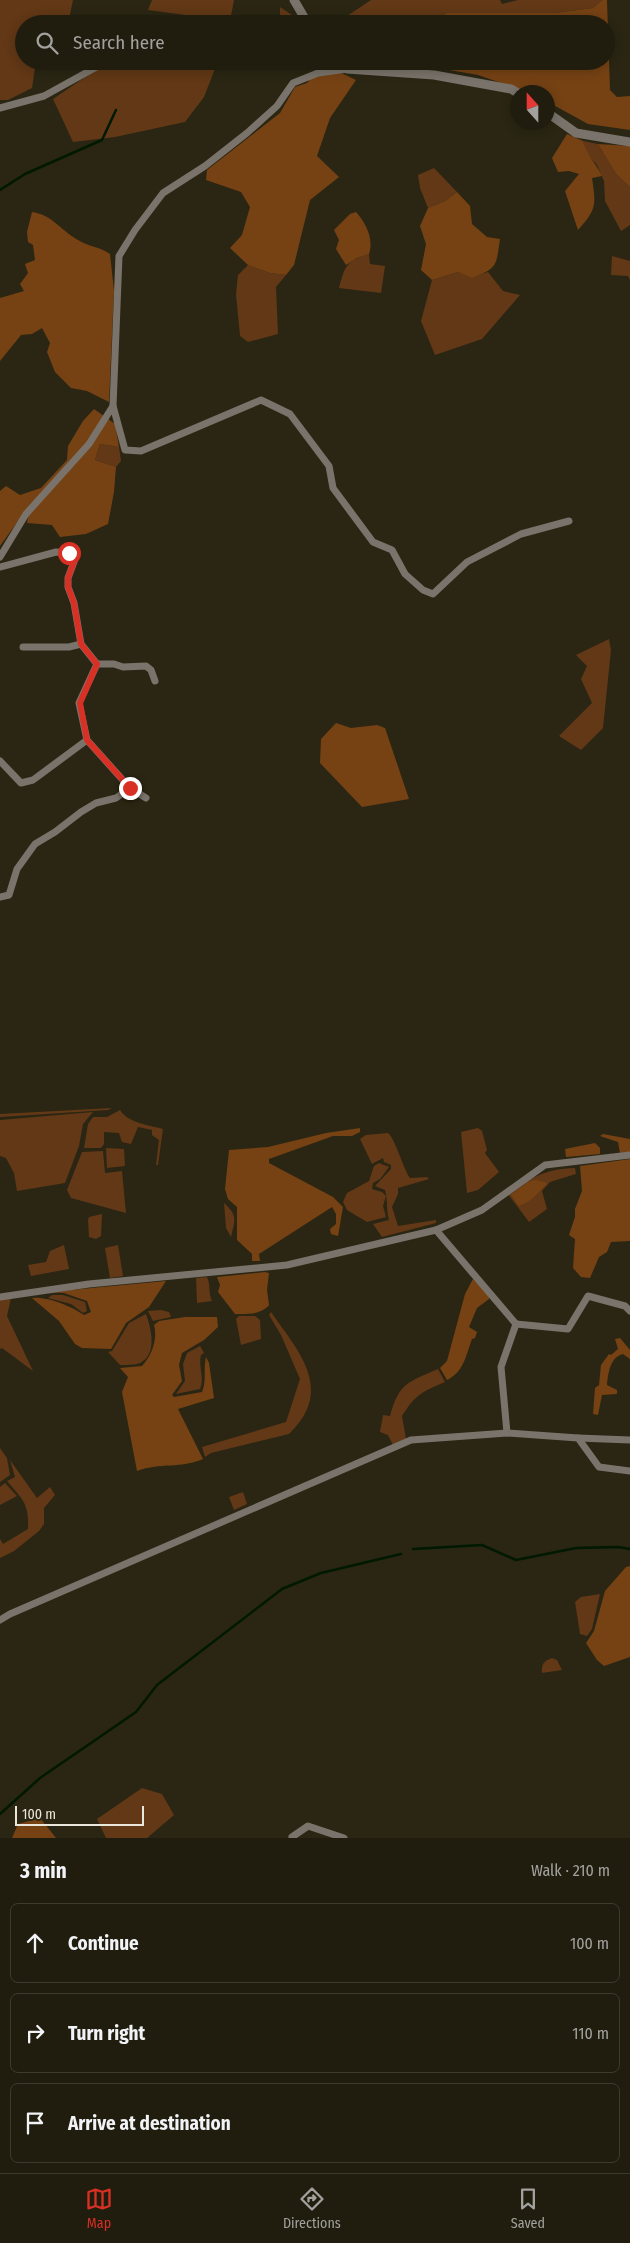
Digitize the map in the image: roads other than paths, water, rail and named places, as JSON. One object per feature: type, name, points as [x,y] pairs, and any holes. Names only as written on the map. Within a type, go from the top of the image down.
[{"type":"street","points":[[294,0],[303,15]]},
{"type":"street","points":[[0,108],[44,96],[91,70]]},
{"type":"street","points":[[340,70],[318,73],[293,83],[277,106],[248,133],[205,166],[162,193],[119,256],[113,406],[125,450],[142,452],[260,400],[290,414],[328,466],[333,488],[373,542],[392,550],[406,574],[424,590],[433,594],[467,562],[521,534],[570,521]]},
{"type":"street","points":[[362,70],[434,75],[510,89]]},
{"type":"street","points":[[555,119],[576,133],[630,142]]},
{"type":"street","points":[[0,557],[26,514],[89,444],[113,406]]},
{"type":"street","points":[[0,567],[56,552],[69,553],[75,559],[68,578],[81,644],[97,664]]},
{"type":"street","points":[[23,647],[69,647],[81,644]]},
{"type":"street","points":[[97,664],[114,664],[122,668],[146,666],[151,670],[155,681]]},
{"type":"street","points":[[97,664],[80,703],[87,740],[130,788],[146,798]]},
{"type":"street","points":[[0,761],[21,783],[33,780],[87,740]]},
{"type":"street","points":[[0,897],[9,895],[17,869],[35,844],[96,803],[116,798],[130,788]]},
{"type":"street","points":[[0,1297],[89,1284],[288,1265],[436,1230],[482,1210],[545,1165],[630,1154]]},
{"type":"street","points":[[436,1230],[516,1324],[568,1329],[588,1296],[625,1306],[630,1311]]},
{"type":"street","points":[[507,1433],[501,1367],[516,1324]]},
{"type":"street","points":[[0,1620],[289,1491],[411,1440],[507,1433],[630,1440]]},
{"type":"street","points":[[578,1438],[599,1467],[630,1471]]},
{"type":"street","points":[[292,1837],[308,1826],[344,1838]]},
{"type":"waterway","points":[[0,190],[25,174],[102,140],[116,110]]},
{"type":"waterway","points":[[413,1549],[482,1545],[516,1560],[576,1548],[618,1547],[630,1549]]},
{"type":"waterway","points":[[0,1814],[40,1778],[136,1712],[157,1685],[282,1589],[321,1573],[401,1554]]}]
